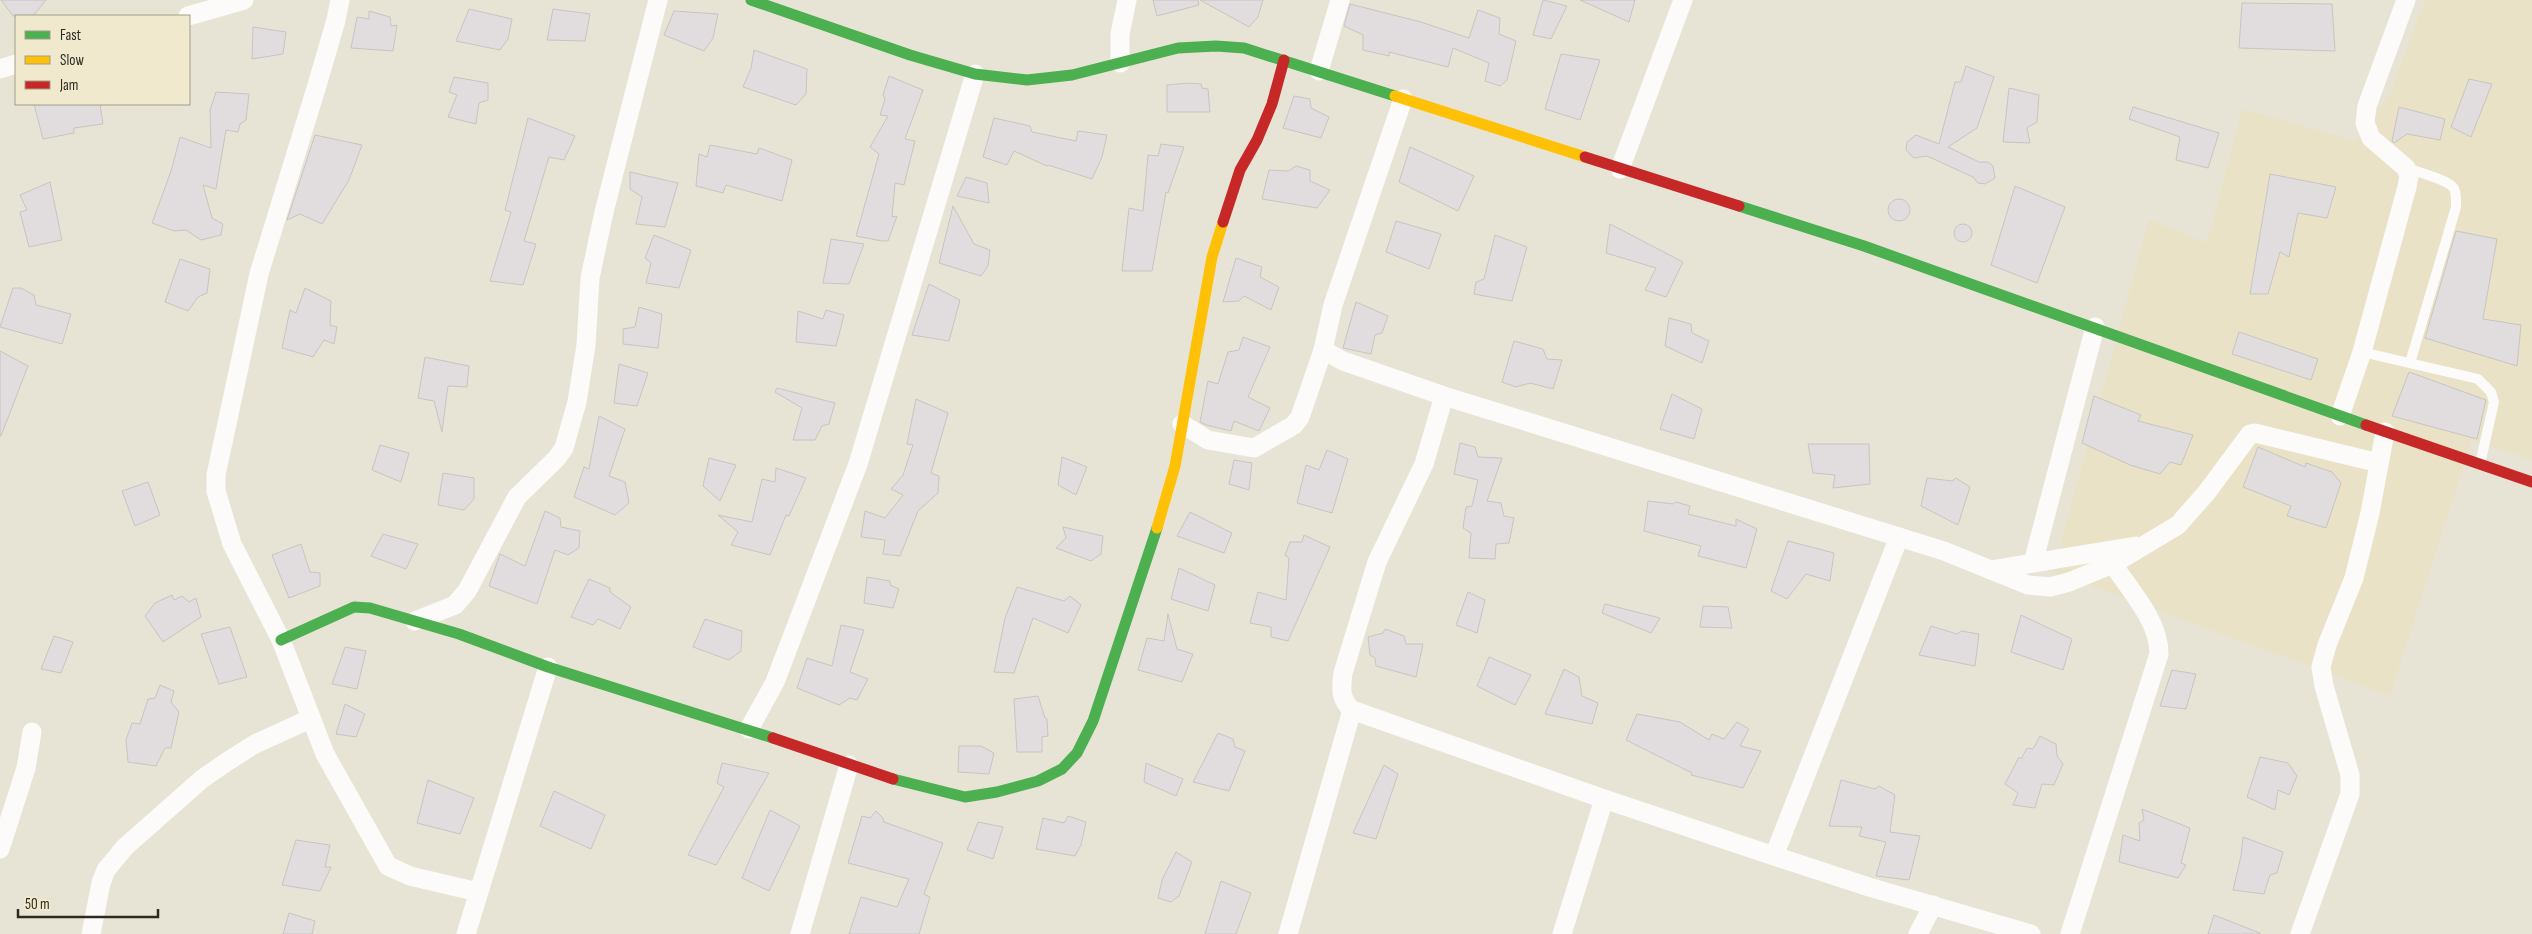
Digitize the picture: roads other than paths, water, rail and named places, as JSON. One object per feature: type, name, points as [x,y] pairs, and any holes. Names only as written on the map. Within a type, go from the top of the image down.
[{"type":"street","points":[[190,15],[244,0]]},
{"type":"street","points":[[340,0],[321,73],[259,274],[216,475],[216,491],[232,544],[281,640],[325,754],[388,866],[410,876],[478,892]]},
{"type":"street","points":[[415,621],[455,605],[468,591],[517,497],[556,459],[564,448],[577,402],[586,345],[590,278],[604,212],[658,0]]},
{"type":"street","points":[[751,0],[910,55],[975,74],[1027,80],[1072,75],[1178,48],[1216,46],[1244,48],[1864,246],[2385,432],[2532,482]]},
{"type":"street","points":[[1120,63],[1120,34],[1128,0]]},
{"type":"street","points":[[1319,71],[1340,0]]},
{"type":"street","points":[[1620,169],[1683,0]]},
{"type":"street","points":[[2340,416],[2362,352],[2409,176],[2406,168],[2371,138],[2365,123],[2367,106],[2406,0]]},
{"type":"street","points":[[281,640],[354,607],[370,608],[459,634],[548,667],[749,729],[914,786],[965,797],[997,792],[1038,780],[1062,768],[1077,753],[1093,721],[1154,540],[1175,466],[1212,257],[1240,170],[1257,140],[1272,104],[1284,60]]},
{"type":"street","points":[[0,69],[15,64]]},
{"type":"street","points":[[749,729],[775,682],[858,464],[975,74]]},
{"type":"street","points":[[1182,424],[1208,440],[1254,448],[1294,425],[1300,417],[1323,350],[1333,305],[1403,99]]},
{"type":"street","points":[[2033,563],[2095,327]]},
{"type":"street","points":[[1323,350],[1343,361],[1444,396],[1674,469],[1764,494],[1899,537],[2028,585],[2050,587],[2069,582],[2113,564],[2178,525],[2250,434],[2264,435],[2379,463]]},
{"type":"street","points":[[1444,396],[1424,464],[1377,562],[1343,673],[1344,703],[1352,710],[1604,800],[1774,856],[2031,934]]},
{"type":"street","points":[[2300,934],[2350,794],[2350,775],[2324,686],[2321,667],[2327,646],[2354,578],[2370,513],[2385,432]]},
{"type":"street","points":[[1774,856],[1899,537]]},
{"type":"street","points":[[1991,570],[2149,544]]},
{"type":"street","points":[[2070,934],[2159,654],[2159,639],[2153,625],[2113,564]]},
{"type":"street","points":[[466,934],[548,667]]},
{"type":"street","points":[[1288,934],[1352,710]]},
{"type":"street","points":[[91,934],[101,883],[106,870],[124,848],[202,779],[255,744],[310,719]]},
{"type":"street","points":[[0,849],[26,768],[32,732]]},
{"type":"street","points":[[800,934],[849,765]]},
{"type":"street","points":[[1562,934],[1604,800]]},
{"type":"street","points":[[1918,934],[1933,905]]},
{"type":"lane","points":[[2406,168],[2445,182],[2453,187],[2456,194],[2456,207],[2410,363]]},
{"type":"lane","points":[[2362,352],[2478,379],[2491,392],[2494,402],[2480,465]]}]
